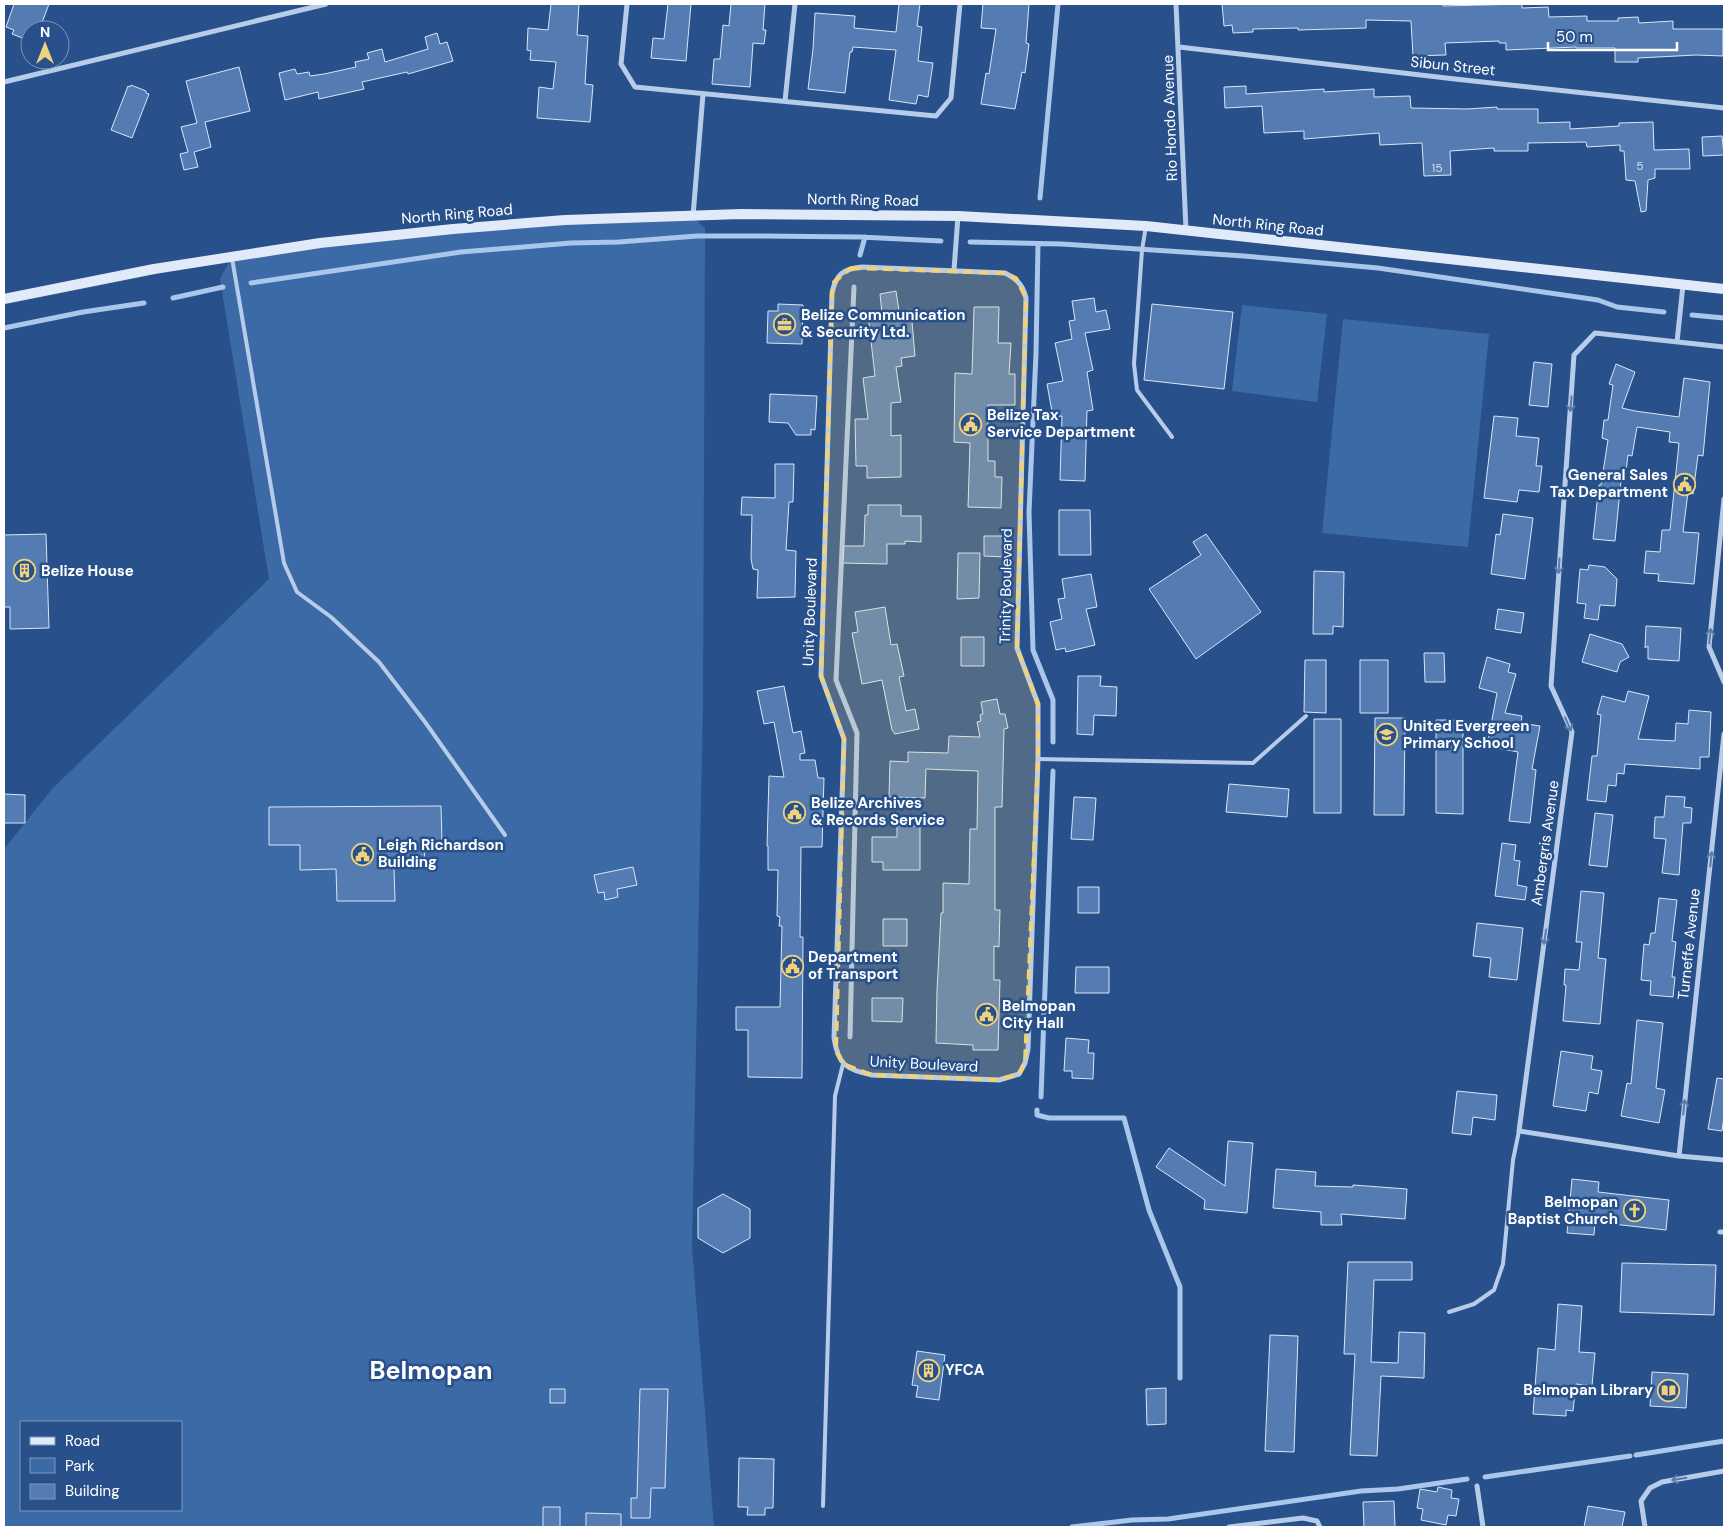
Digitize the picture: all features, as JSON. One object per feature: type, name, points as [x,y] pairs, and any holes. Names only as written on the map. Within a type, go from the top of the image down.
[{"type":"main road","name":"North Ring Road","points":[[4,299],[145,270],[232,256],[320,243],[453,228],[565,220],[780,214],[958,216],[1146,226],[1724,289]]},
{"type":"street","points":[[4,82],[326,4]]},
{"type":"street","points":[[628,4],[621,64],[635,88],[936,116],[951,98],[960,4]]},
{"type":"street","points":[[785,101],[795,4]]},
{"type":"street","name":"Rio Hondo Avenue","points":[[1176,4],[1186,231]]},
{"type":"street","name":"Sibun Street","points":[[1179,47],[1455,80],[1724,108]]},
{"type":"street","points":[[692,216],[703,94]]},
{"type":"street","points":[[954,270],[958,216]]},
{"type":"street","name":"Unity Boulevard","points":[[954,270],[851,268],[841,273],[834,282],[832,293],[821,676],[844,739],[834,1038],[836,1051],[843,1064],[855,1072],[872,1075],[999,1080],[1018,1074]]},
{"type":"street","name":"Trinity Boulevard","points":[[954,270],[1005,273],[1016,278],[1024,288],[1026,298],[1017,648],[1038,704],[1038,759],[1028,1049],[1025,1063],[1018,1074]]},
{"type":"street","points":[[1683,285],[1677,342],[1724,347]]},
{"type":"street","name":"Ambergris Avenue","points":[[1519,1130],[1572,732],[1551,686],[1574,355],[1594,333],[1677,342]]},
{"type":"street","points":[[1724,499],[1709,647],[1724,682]]},
{"type":"street","name":"Turneffe Avenue","points":[[1679,1156],[1724,734]]},
{"type":"street","points":[[1519,1130],[1679,1156],[1724,1160]]},
{"type":"street","points":[[1645,1527],[1641,1501],[1650,1488],[1662,1482],[1724,1471]]},
{"type":"street","points":[[1477,1486],[1484,1527]]},
{"type":"street","points":[[1229,1527],[1303,1518],[1316,1521],[1320,1527]]},
{"type":"lane","points":[[1146,226],[1142,250],[1134,364],[1137,390],[1172,437]]},
{"type":"lane","points":[[232,256],[284,563],[297,592],[331,617],[379,662],[426,722],[505,835]]},
{"type":"lane","points":[[1038,759],[1253,763],[1306,716]]},
{"type":"lane","points":[[823,1506],[835,1096],[843,1064]]},
{"type":"lane","points":[[1449,1312],[1474,1304],[1494,1290],[1503,1264],[1513,1160],[1519,1130]]},
{"type":"highlighted area","points":[[851,268],[1005,273],[1016,278],[1026,298],[1017,648],[1038,704],[1038,759],[1025,1063],[1019,1074],[999,1080],[872,1075],[843,1064],[836,1051],[844,739],[821,676],[832,293],[834,282]]},
{"type":"green space","points":[[692,216],[705,228],[703,703],[692,1247],[714,1527],[4,1527],[4,849],[52,789],[269,579],[220,279],[232,256],[453,229]]},
{"type":"green space","points":[[1242,305],[1327,314],[1317,402],[1232,391]]},
{"type":"green space","points":[[1343,319],[1489,334],[1468,547],[1322,533]]},
{"type":"building","points":[[14,4],[49,4],[43,20],[20,20],[20,37],[12,34],[14,30],[6,27]]},
{"type":"building","points":[[551,4],[579,4],[577,35],[588,36],[585,84],[593,85],[590,122],[537,118],[539,87],[553,89],[556,62],[530,60],[531,51],[527,50],[528,28],[548,30]]},
{"type":"building","points":[[668,4],[691,4],[686,61],[651,58],[653,38],[664,39]]},
{"type":"building","points":[[731,4],[765,4],[763,30],[766,30],[764,44],[753,43],[750,87],[712,84],[714,59],[720,59],[723,25],[729,26]]},
{"type":"building","points":[[899,4],[920,4],[917,26],[922,27],[918,61],[933,63],[928,97],[918,95],[916,104],[889,100],[896,50],[853,47],[852,52],[850,52],[845,93],[808,89],[815,13],[855,16],[854,28],[896,32]]},
{"type":"building","points":[[983,4],[1029,4],[1026,43],[1029,44],[1025,73],[1022,72],[1015,109],[981,104],[986,73],[989,74],[996,29],[981,28]]},
{"type":"building","points":[[1222,4],[1443,4],[1443,6],[1522,4],[1522,8],[1548,7],[1549,17],[1587,16],[1587,21],[1618,21],[1618,18],[1638,17],[1639,23],[1673,21],[1673,29],[1723,29],[1723,56],[1696,55],[1638,58],[1638,62],[1615,62],[1615,48],[1576,47],[1506,50],[1506,43],[1499,43],[1499,41],[1445,43],[1446,55],[1413,56],[1411,21],[1366,20],[1366,28],[1253,29],[1253,32],[1233,33],[1232,25],[1224,26]]},
{"type":"building","points":[[437,33],[440,44],[447,42],[453,61],[408,74],[407,72],[362,82],[364,89],[319,99],[318,92],[285,100],[279,73],[295,69],[297,74],[309,72],[310,76],[356,67],[355,62],[369,59],[367,53],[382,49],[385,62],[428,49],[425,37]]},
{"type":"building","points":[[239,67],[250,111],[205,122],[211,147],[194,152],[198,167],[184,170],[180,154],[188,152],[181,127],[197,123],[186,81]]},
{"type":"building","points":[[131,85],[149,94],[132,138],[111,130],[128,86],[130,87]]},
{"type":"building","points":[[1246,86],[1246,94],[1324,89],[1324,92],[1374,89],[1374,97],[1410,96],[1411,108],[1467,109],[1497,107],[1497,109],[1538,109],[1538,123],[1570,122],[1570,129],[1619,126],[1619,123],[1653,122],[1654,150],[1689,149],[1690,169],[1655,169],[1655,178],[1648,180],[1646,211],[1641,212],[1635,181],[1626,180],[1624,151],[1620,151],[1620,145],[1587,147],[1586,142],[1528,143],[1528,151],[1494,151],[1494,148],[1450,151],[1451,175],[1424,176],[1422,143],[1380,145],[1379,133],[1304,139],[1304,131],[1264,133],[1262,106],[1225,108],[1224,87]]},
{"type":"building","points":[[1722,136],[1724,155],[1703,156],[1702,137]]},
{"type":"building","points":[[896,291],[899,311],[911,310],[915,356],[901,358],[902,366],[896,367],[901,402],[891,403],[891,436],[901,435],[901,477],[867,478],[867,466],[856,466],[855,419],[868,419],[863,378],[875,376],[868,315],[882,313],[880,294]]},
{"type":"building","points":[[1094,298],[1096,312],[1106,310],[1110,329],[1085,333],[1093,370],[1087,372],[1093,410],[1087,411],[1085,481],[1060,480],[1062,416],[1053,417],[1047,384],[1063,381],[1055,343],[1072,339],[1069,321],[1075,320],[1072,301]]},
{"type":"building","name":"Belize Communication & Security Ltd.","points":[[778,304],[803,305],[802,344],[767,343],[768,311],[778,311]]},
{"type":"building","points":[[1152,304],[1233,312],[1224,389],[1144,380]]},
{"type":"building","points":[[974,307],[999,307],[998,343],[1011,343],[1009,374],[1015,374],[1015,405],[988,405],[988,461],[995,461],[995,477],[1002,477],[1001,508],[968,507],[970,443],[954,442],[955,373],[972,374]]},
{"type":"building","points":[[1534,362],[1552,364],[1548,407],[1529,405]]},
{"type":"building","points":[[1616,364],[1635,372],[1622,408],[1635,411],[1679,417],[1684,378],[1710,382],[1703,456],[1698,455],[1693,494],[1688,492],[1683,532],[1699,533],[1694,584],[1658,581],[1659,574],[1644,573],[1646,551],[1660,552],[1662,530],[1670,530],[1679,443],[1669,442],[1670,432],[1637,427],[1632,456],[1628,455],[1626,471],[1622,471],[1615,541],[1593,539],[1599,485],[1601,485],[1608,440],[1602,438],[1604,420],[1608,420],[1613,385],[1609,384]]},
{"type":"building","points":[[770,394],[817,396],[815,430],[811,429],[811,435],[796,435],[788,423],[769,422]]},
{"type":"building","points":[[1494,416],[1518,418],[1516,436],[1539,438],[1536,466],[1542,466],[1539,492],[1519,490],[1517,502],[1484,498]]},
{"type":"building","points":[[775,464],[794,464],[793,502],[789,502],[786,550],[796,551],[795,597],[757,598],[758,570],[753,569],[751,559],[752,515],[741,515],[742,497],[775,498]]},
{"type":"building","points":[[868,505],[901,505],[901,516],[921,516],[921,542],[905,541],[905,544],[887,544],[887,564],[843,563],[844,546],[864,546],[865,515],[868,515]]},
{"type":"building","points":[[1059,510],[1090,510],[1091,555],[1059,555]]},
{"type":"building","points":[[1503,514],[1533,518],[1525,579],[1491,574],[1496,534],[1500,535]]},
{"type":"building","name":"Belize House","points":[[46,534],[49,628],[10,629],[10,607],[4,607],[4,535]]},
{"type":"building","points":[[1206,534],[1261,612],[1196,659],[1149,589],[1201,555],[1193,542]]},
{"type":"building","points":[[984,536],[1006,536],[1005,557],[984,556]]},
{"type":"building","points":[[958,553],[980,553],[979,598],[957,599]]},
{"type":"building","points":[[1589,565],[1605,567],[1617,579],[1615,606],[1600,605],[1598,620],[1584,618],[1586,604],[1577,603],[1580,569],[1588,570]]},
{"type":"building","points":[[1314,571],[1344,572],[1343,627],[1333,626],[1333,634],[1313,634]]},
{"type":"building","points":[[1091,574],[1097,607],[1086,609],[1095,645],[1066,652],[1065,648],[1056,650],[1050,622],[1062,619],[1058,599],[1065,598],[1062,579]]},
{"type":"building","points":[[885,607],[891,645],[897,644],[904,676],[899,677],[906,711],[915,709],[919,729],[895,734],[892,730],[882,680],[862,684],[852,633],[858,632],[855,612]]},
{"type":"building","points":[[1498,609],[1524,613],[1521,633],[1495,629]]},
{"type":"building","points":[[1646,626],[1681,628],[1679,661],[1648,659],[1648,646],[1645,648]]},
{"type":"building","points":[[1590,634],[1622,644],[1629,657],[1620,662],[1617,672],[1582,662]]},
{"type":"building","points":[[961,637],[984,637],[984,666],[961,666]]},
{"type":"building","points":[[1424,653],[1444,653],[1445,682],[1425,682]]},
{"type":"building","points":[[1487,657],[1510,664],[1508,672],[1516,674],[1505,713],[1522,716],[1521,723],[1540,726],[1532,769],[1536,770],[1530,823],[1509,821],[1518,752],[1487,746],[1497,693],[1479,688]]},
{"type":"building","points":[[1305,660],[1326,660],[1326,713],[1304,712]]},
{"type":"building","points":[[1360,660],[1388,660],[1388,713],[1360,713]]},
{"type":"building","points":[[1078,676],[1101,676],[1100,686],[1117,687],[1116,716],[1094,715],[1093,735],[1077,734]]},
{"type":"building","points":[[784,686],[793,733],[801,731],[805,753],[800,754],[800,760],[815,760],[818,778],[824,778],[822,847],[801,847],[800,937],[803,937],[802,1078],[748,1077],[748,1030],[736,1030],[736,1007],[780,1007],[782,926],[779,926],[780,917],[777,916],[778,870],[768,870],[767,846],[769,776],[784,777],[774,722],[764,724],[757,691]]},
{"type":"building","points":[[1628,691],[1649,696],[1638,739],[1675,741],[1676,723],[1688,724],[1689,710],[1711,712],[1709,757],[1700,757],[1700,769],[1625,764],[1624,774],[1617,773],[1616,786],[1608,785],[1606,802],[1587,800],[1592,756],[1597,756],[1601,715],[1597,714],[1602,696],[1625,702]]},
{"type":"building","points":[[997,699],[1000,714],[1005,714],[1008,728],[1004,729],[1002,807],[995,807],[995,910],[1000,910],[999,947],[994,946],[994,980],[1000,980],[998,1050],[973,1050],[973,1045],[936,1043],[943,883],[969,884],[970,829],[977,829],[978,771],[926,769],[925,798],[889,797],[890,761],[908,762],[908,752],[948,753],[949,736],[980,737],[977,722],[981,721],[980,715],[983,714],[981,702]]},
{"type":"building","points":[[1375,718],[1405,718],[1404,815],[1374,815]]},
{"type":"building","points":[[1314,719],[1341,719],[1341,813],[1314,813]]},
{"type":"building","points":[[1436,720],[1463,720],[1463,814],[1436,813]]},
{"type":"building","points":[[1229,784],[1289,789],[1287,817],[1226,812]]},
{"type":"building","points":[[4,794],[25,795],[25,823],[4,823]]},
{"type":"building","points":[[1666,796],[1685,797],[1684,807],[1692,808],[1691,823],[1683,823],[1679,875],[1662,873],[1666,839],[1654,838],[1655,817],[1664,817]]},
{"type":"building","points":[[1074,797],[1096,798],[1093,840],[1071,839]]},
{"type":"building","name":"Leigh Richardson Building","points":[[441,806],[442,843],[424,844],[425,868],[394,868],[395,901],[337,901],[336,869],[300,870],[300,845],[269,845],[269,807]]},
{"type":"building","points":[[1595,813],[1613,815],[1607,867],[1589,865]]},
{"type":"building","points":[[897,826],[920,826],[920,870],[883,870],[883,862],[872,862],[872,837],[897,837]]},
{"type":"building","points":[[1502,843],[1516,845],[1514,860],[1520,861],[1517,885],[1527,887],[1525,900],[1495,896]]},
{"type":"building","points":[[633,867],[637,885],[617,889],[618,897],[605,900],[604,892],[598,893],[594,875]]},
{"type":"building","points":[[1078,887],[1099,887],[1099,913],[1078,913]]},
{"type":"building","points":[[1581,891],[1604,893],[1598,958],[1606,959],[1600,1024],[1563,1021],[1566,985],[1564,985],[1565,969],[1579,970],[1582,942],[1576,942]]},
{"type":"building","points":[[1659,898],[1677,900],[1672,941],[1676,942],[1672,977],[1675,977],[1673,997],[1650,995],[1651,981],[1641,980],[1644,944],[1649,945],[1651,933],[1655,933]]},
{"type":"building","points":[[883,919],[907,919],[907,946],[883,946]]},
{"type":"building","points":[[1477,923],[1523,928],[1517,980],[1489,977],[1491,958],[1473,956]]},
{"type":"building","points":[[1076,967],[1109,967],[1109,993],[1075,993]]},
{"type":"building","points":[[872,998],[903,998],[902,1022],[872,1021]]},
{"type":"building","points":[[1637,1020],[1663,1023],[1656,1088],[1665,1090],[1659,1123],[1621,1116],[1627,1083],[1631,1084]]},
{"type":"building","points":[[1066,1038],[1089,1040],[1088,1053],[1094,1053],[1093,1079],[1072,1078],[1072,1071],[1064,1071]]},
{"type":"building","points":[[1561,1051],[1593,1056],[1591,1069],[1602,1071],[1598,1094],[1589,1092],[1586,1111],[1553,1106]]},
{"type":"building","points":[[1717,1078],[1724,1079],[1722,1131],[1708,1129]]},
{"type":"building","points":[[1457,1091],[1497,1095],[1495,1120],[1473,1117],[1471,1135],[1452,1133]]},
{"type":"building","points":[[1228,1141],[1253,1143],[1247,1213],[1204,1209],[1205,1200],[1156,1167],[1169,1148],[1225,1186]]},
{"type":"building","points":[[1276,1169],[1316,1172],[1315,1186],[1353,1187],[1353,1185],[1407,1189],[1405,1219],[1341,1214],[1342,1225],[1321,1225],[1321,1212],[1273,1208]]},
{"type":"building","points":[[1572,1179],[1599,1182],[1598,1192],[1669,1200],[1666,1230],[1595,1222],[1594,1235],[1567,1233]]},
{"type":"building","points":[[723,1194],[750,1209],[750,1238],[723,1253],[698,1238],[698,1208]]},
{"type":"building","points":[[1348,1262],[1412,1262],[1412,1280],[1374,1280],[1371,1362],[1398,1363],[1399,1332],[1425,1333],[1424,1378],[1381,1376],[1377,1456],[1350,1455],[1355,1354],[1344,1354]]},
{"type":"building","points":[[1622,1263],[1716,1265],[1714,1315],[1620,1312]]},
{"type":"building","points":[[1558,1304],[1582,1306],[1579,1352],[1595,1353],[1592,1386],[1576,1384],[1573,1411],[1566,1410],[1566,1416],[1533,1414],[1538,1348],[1555,1350]]},
{"type":"building","points":[[1270,1335],[1298,1336],[1294,1452],[1265,1451]]},
{"type":"building","name":"YFCA","points":[[917,1351],[945,1355],[939,1400],[916,1397],[918,1386],[912,1385]]},
{"type":"building","name":"Belmopan Library","points":[[1652,1372],[1688,1374],[1686,1408],[1650,1406]]},
{"type":"building","points":[[1166,1388],[1166,1424],[1147,1425],[1146,1389]]},
{"type":"building","points":[[550,1389],[565,1389],[565,1403],[550,1403]]},
{"type":"building","points":[[640,1389],[668,1389],[665,1488],[651,1488],[650,1518],[631,1518],[631,1498],[637,1498]]},
{"type":"building","points":[[739,1458],[774,1459],[773,1508],[765,1508],[765,1515],[747,1515],[748,1507],[738,1507]]},
{"type":"building","points":[[1438,1487],[1452,1490],[1451,1498],[1459,1499],[1456,1516],[1448,1515],[1446,1525],[1421,1520],[1423,1509],[1417,1508],[1420,1489],[1437,1492]]},
{"type":"building","points":[[1394,1501],[1395,1527],[1364,1527],[1363,1502]]},
{"type":"building","points":[[1588,1506],[1625,1512],[1622,1527],[1584,1527]]},
{"type":"building","points":[[543,1507],[560,1507],[560,1527],[543,1527]]},
{"type":"building","points":[[586,1513],[621,1514],[621,1527],[586,1527]]},
{"type":"waterway","points":[[1040,198],[1058,4]]},
{"type":"waterway","points":[[251,283],[461,252],[571,243],[619,242],[697,236],[860,237],[941,241]]},
{"type":"waterway","points":[[860,255],[865,237]]},
{"type":"waterway","points":[[970,242],[1062,244],[1244,256],[1378,268],[1598,300],[1617,307],[1664,312]]},
{"type":"waterway","points":[[1038,244],[1036,353],[1029,512],[1033,650],[1053,700],[1053,742]]},
{"type":"waterway","points":[[173,298],[223,287]]},
{"type":"waterway","points":[[850,1037],[857,733],[836,680],[854,287]]},
{"type":"waterway","points":[[4,328],[83,312],[144,303]]},
{"type":"waterway","points":[[1692,315],[1724,318]]},
{"type":"waterway","points":[[1041,1097],[1053,771]]},
{"type":"waterway","points":[[1037,1110],[1037,1115],[1049,1118],[1124,1118],[1149,1210],[1180,1287],[1180,1378]]},
{"type":"waterway","points":[[1636,1455],[1724,1441]]},
{"type":"waterway","points":[[1485,1477],[1630,1456]]},
{"type":"waterway","points":[[1072,1527],[1132,1520],[1168,1519],[1361,1491],[1398,1489],[1467,1479]]},
{"type":"place","name":"Belize Communication & Security Ltd.","points":[[785,324]]},
{"type":"place","name":"Belize Tax Service Department","points":[[971,424]]},
{"type":"place","name":"General Sales Tax Department","points":[[1684,484]]},
{"type":"place","name":"Belize House","points":[[25,571]]},
{"type":"place","name":"United Evergreen Primary School","points":[[1387,735]]},
{"type":"place","name":"Belize Archives & Records Service","points":[[795,812]]},
{"type":"place","name":"Leigh Richardson Building","points":[[362,854]]},
{"type":"place","name":"Department of Transport","points":[[792,966]]},
{"type":"place","name":"Belmopan City Hall","points":[[986,1015]]},
{"type":"place","name":"Belmopan Baptist Church","points":[[1634,1211]]},
{"type":"place","name":"YFCA","points":[[929,1370]]},
{"type":"place","name":"Belmopan Library","points":[[1669,1390]]},
{"type":"district","name":"Belmopan","points":[[431,1370]]}]
